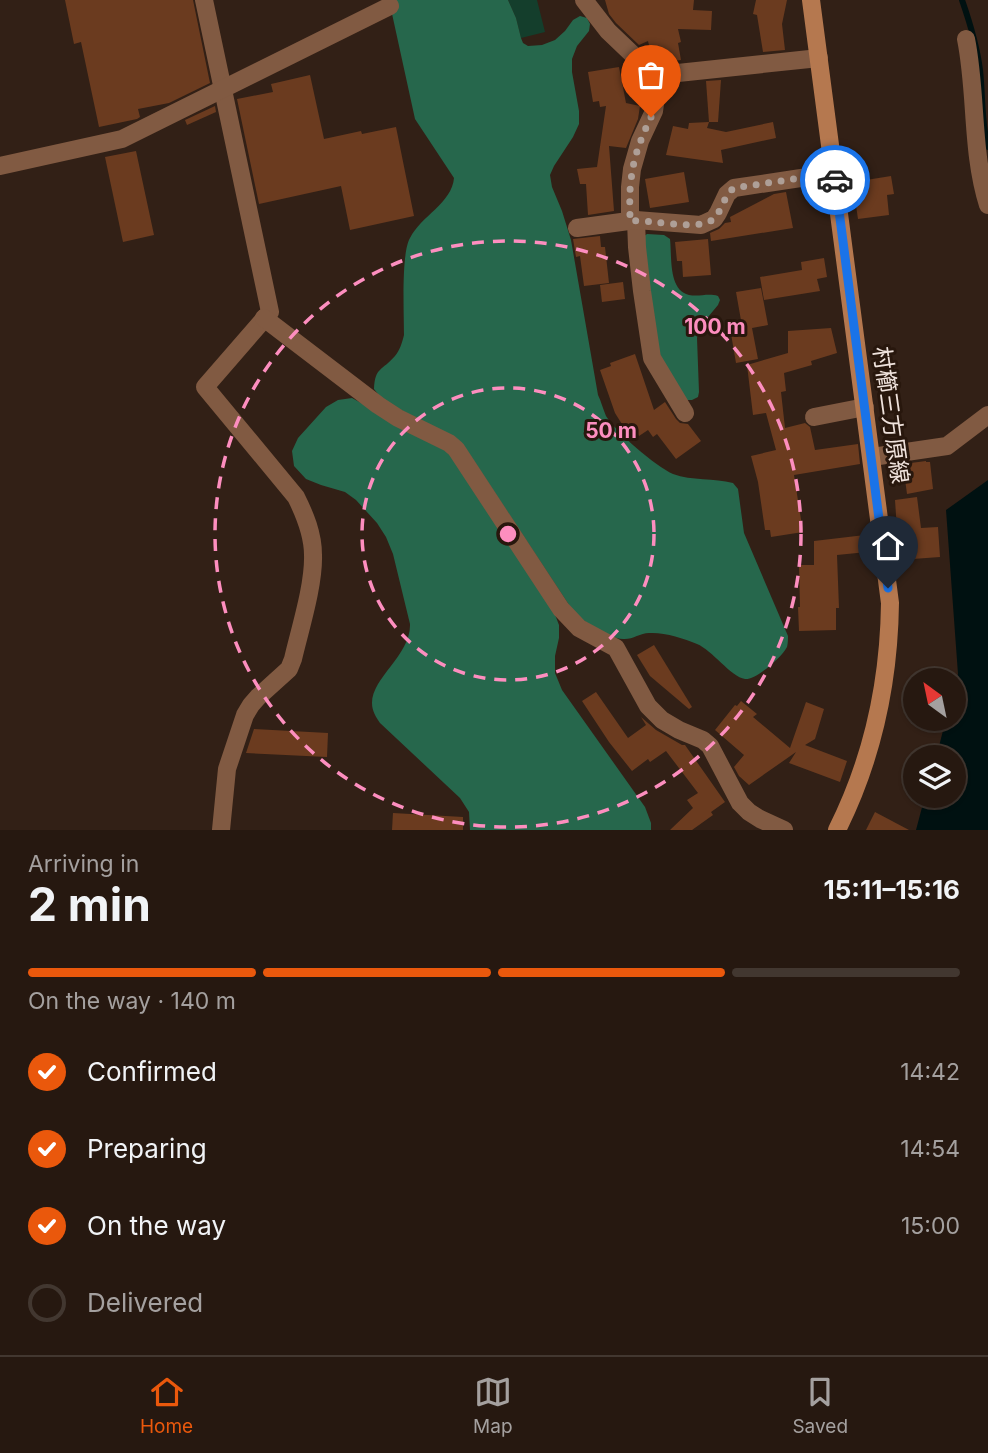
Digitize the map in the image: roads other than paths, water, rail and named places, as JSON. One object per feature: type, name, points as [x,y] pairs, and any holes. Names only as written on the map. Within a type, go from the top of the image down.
[{"type":"main road","name":"村櫛三方原線","points":[[811,0],[890,603],[887,665],[875,727],[856,786],[837,830]]},
{"type":"street","points":[[204,0],[270,312],[205,387],[296,497],[311,534],[313,555],[312,575],[289,669],[251,705],[237,737],[227,769],[221,830]]},
{"type":"street","points":[[584,0],[602,24],[652,74],[819,58]]},
{"type":"street","points":[[0,166],[122,139],[390,6]]},
{"type":"street","points":[[966,40],[972,73],[977,161],[988,205]]},
{"type":"street","points":[[659,75],[654,111],[640,141],[632,169],[633,220],[652,358],[685,413]]},
{"type":"street","points":[[577,228],[633,220],[701,225],[714,219],[727,194],[734,188],[834,173]]},
{"type":"street","points":[[264,318],[378,405],[456,449],[569,619],[579,628],[616,648],[648,706],[662,720],[704,740],[715,754],[740,803],[760,819],[784,830]]},
{"type":"street","points":[[814,417],[865,407]]},
{"type":"street","points":[[872,457],[947,446],[988,415]]},
{"type":"waterway","points":[[962,0],[979,61],[988,147]]}]
